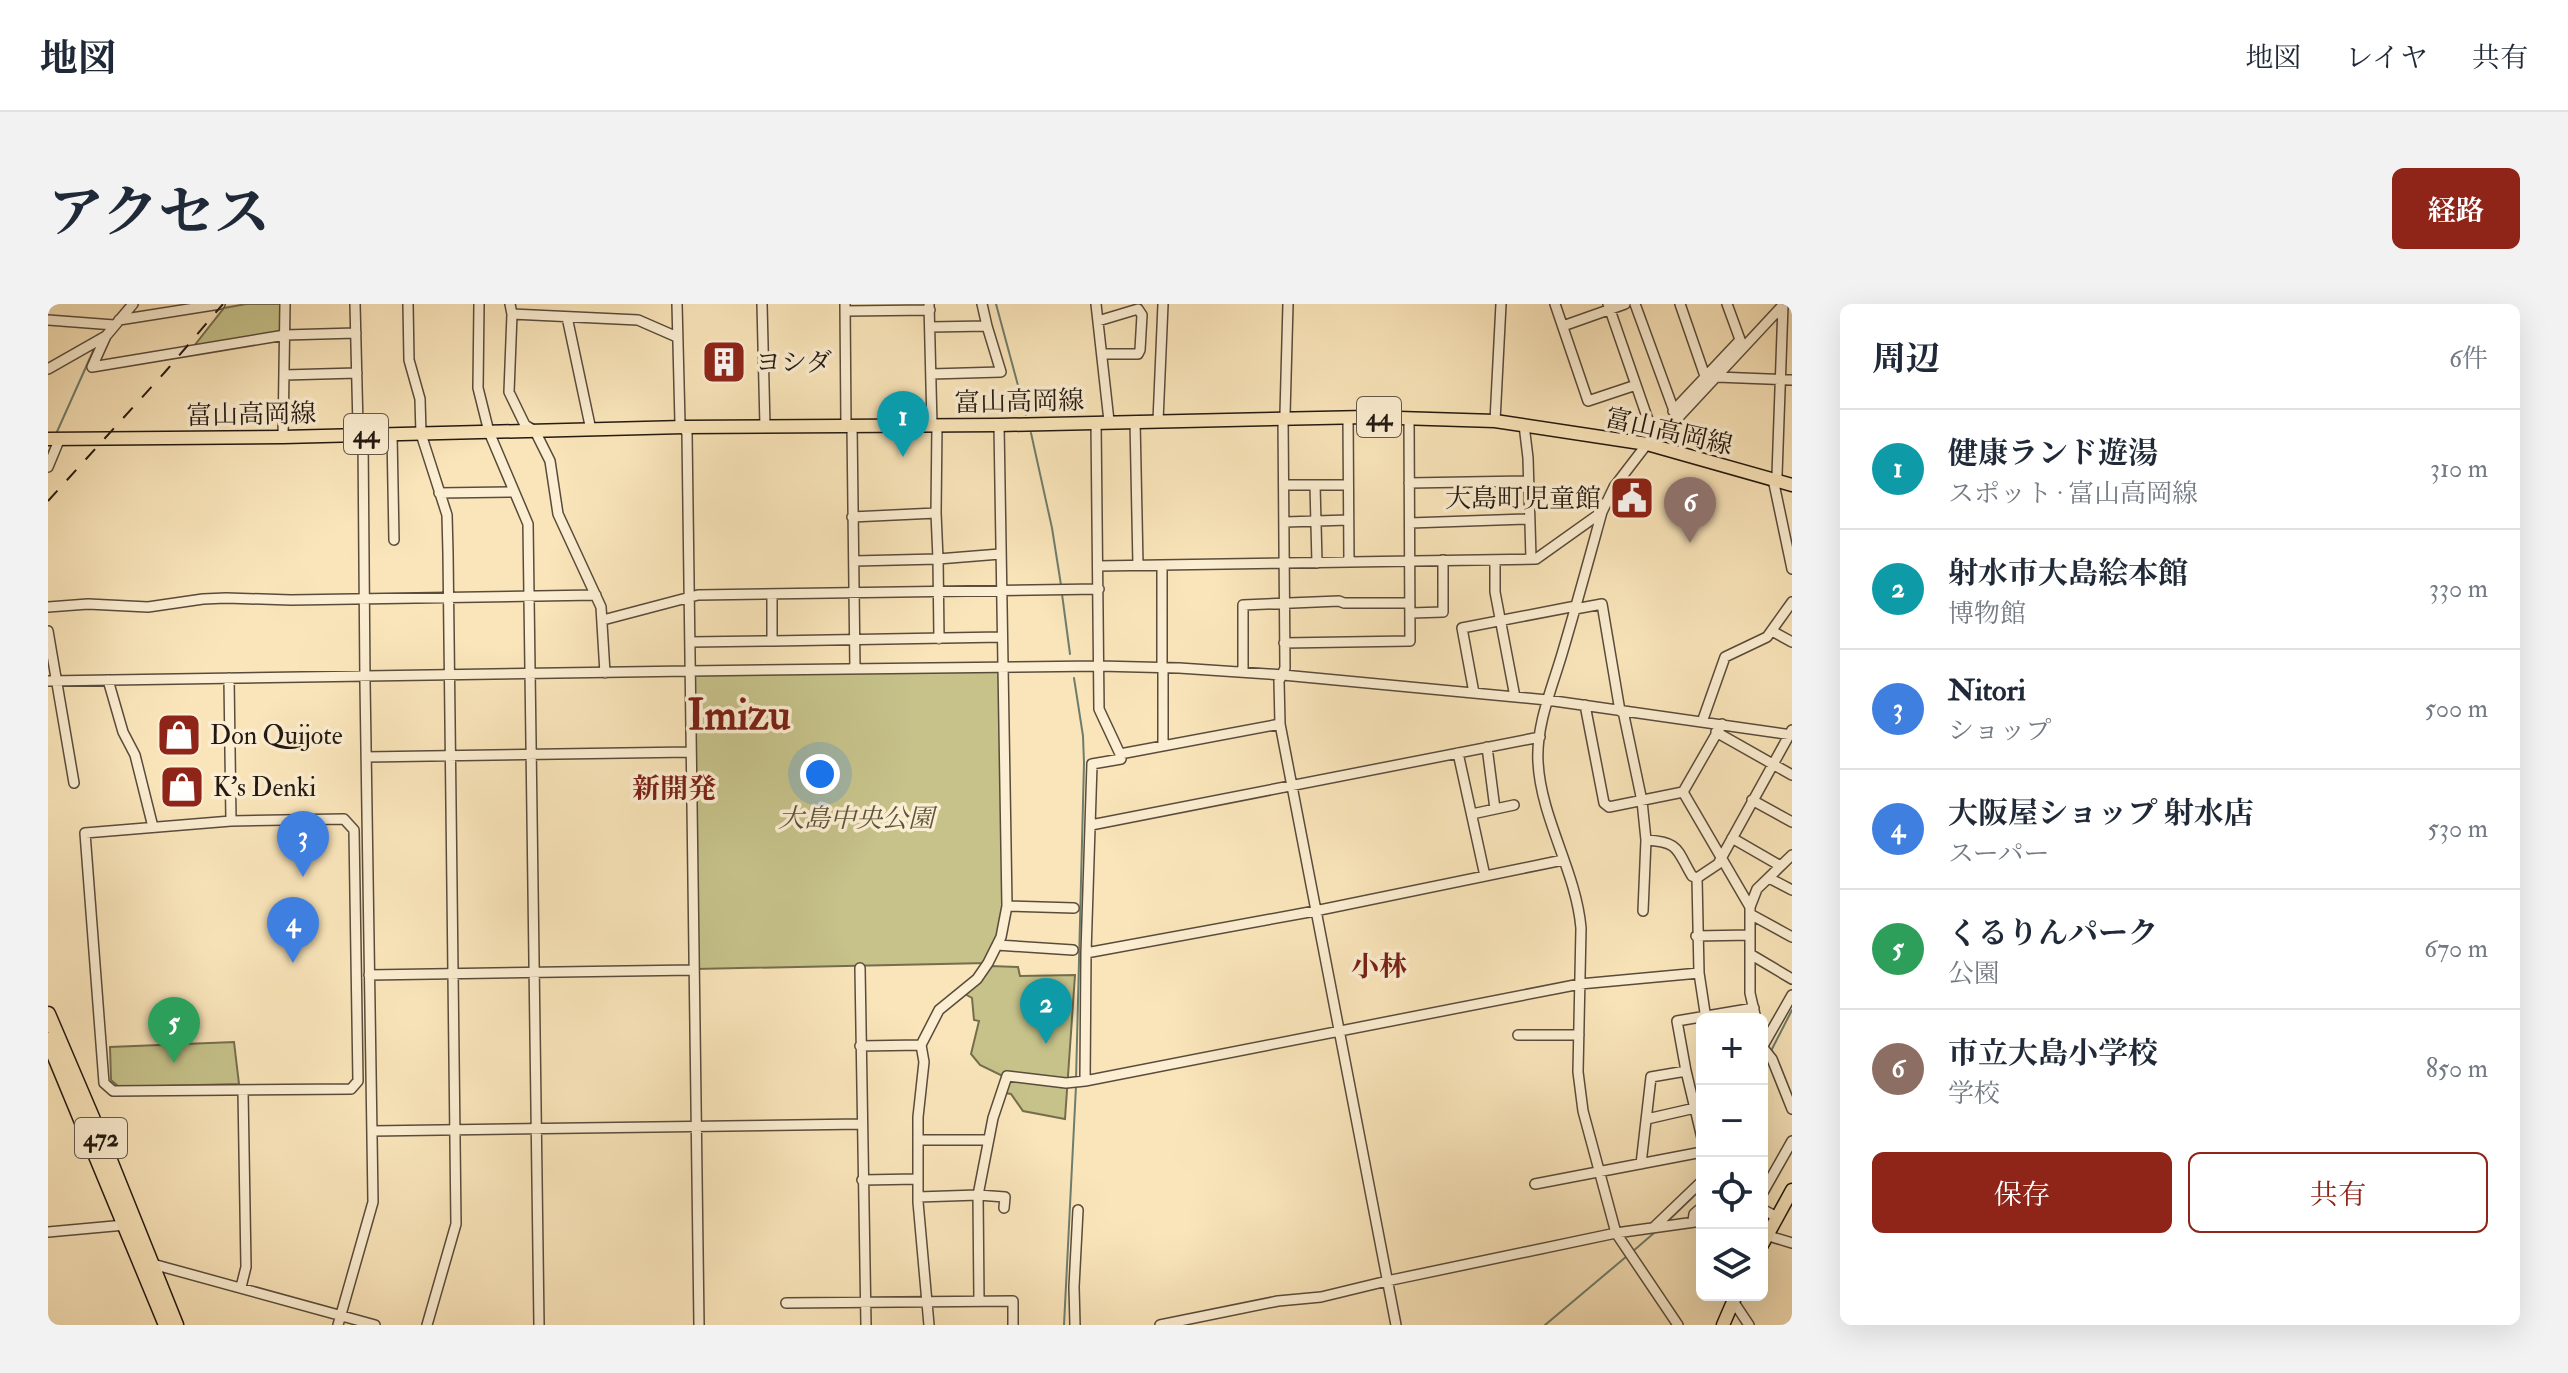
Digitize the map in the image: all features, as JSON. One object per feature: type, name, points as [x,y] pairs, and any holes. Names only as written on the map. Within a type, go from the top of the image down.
[{"type":"highway","name":"472","points":[[48,1014],[147,1264],[176,1325]]},
{"type":"highway","name":"472","points":[[48,1040],[125,1225],[147,1264],[166,1325]]},
{"type":"main road","name":"富山高岡線","points":[[54,438],[1409,418],[1495,421],[1651,440],[1792,485]]},
{"type":"main road","points":[[1768,1232],[1792,1190]]},
{"type":"main road","points":[[1723,1325],[1733,1301]]},
{"type":"street","points":[[133,304],[106,336],[92,367],[285,335],[356,333]]},
{"type":"street","points":[[48,320],[116,323],[220,304]]},
{"type":"street","points":[[283,437],[285,304]]},
{"type":"street","points":[[339,1320],[373,1202],[363,438],[358,427],[355,304]]},
{"type":"street","points":[[408,304],[409,360],[420,399],[421,434],[447,515],[456,1224],[427,1325]]},
{"type":"street","points":[[479,304],[478,388],[489,432],[528,524],[539,1325]]},
{"type":"street","points":[[677,304],[680,423],[687,433],[699,1325]]},
{"type":"street","points":[[762,304],[765,426]]},
{"type":"street","points":[[931,374],[1001,372],[982,304]]},
{"type":"street","points":[[1096,304],[1109,421]]},
{"type":"street","points":[[1158,421],[1163,304]]},
{"type":"street","points":[[1288,304],[1283,418],[1285,668],[1279,681],[1280,724],[1396,1325]]},
{"type":"street","points":[[1495,421],[1501,304]]},
{"type":"street","points":[[1555,304],[1588,401],[1636,385]]},
{"type":"street","points":[[1563,326],[1609,307],[1625,304]]},
{"type":"street","points":[[1635,304],[1675,415]]},
{"type":"street","points":[[1680,304],[1706,374],[1711,379],[1792,380]]},
{"type":"street","points":[[1727,304],[1742,344]]},
{"type":"street","points":[[1664,1325],[1675,1321],[1616,1233],[1583,1111],[1578,1072],[1579,907],[1542,782],[1538,761],[1540,737],[1547,700],[1602,512],[1614,487],[1651,440],[1784,304]]},
{"type":"street","points":[[1784,304],[1777,475],[1773,479],[1792,569]]},
{"type":"street","points":[[855,669],[846,308],[930,307],[939,639]]},
{"type":"street","points":[[1609,307],[1651,440]]},
{"type":"street","points":[[605,673],[603,620],[596,595],[558,514],[550,461],[535,431],[525,425],[509,392],[511,309],[567,317],[638,320],[677,337]]},
{"type":"street","points":[[1098,321],[1138,309],[1142,315],[1138,354],[1102,354]]},
{"type":"street","points":[[567,317],[591,430]]},
{"type":"street","points":[[930,327],[987,326]]},
{"type":"street","points":[[48,369],[106,336]]},
{"type":"street","points":[[284,375],[357,373]]},
{"type":"street","points":[[1348,417],[1349,562]]},
{"type":"street","points":[[1284,643],[1410,641],[1409,418]]},
{"type":"street","points":[[1135,421],[1138,565]]},
{"type":"street","points":[[1096,422],[1099,709],[1120,754],[1280,724]]},
{"type":"street","points":[[929,1325],[918,1197],[918,1117],[924,1062],[921,1045],[939,1010],[977,979],[988,963],[997,945],[1007,906],[999,425]]},
{"type":"street","points":[[1524,425],[1531,558]]},
{"type":"street","points":[[392,434],[394,540]]},
{"type":"street","points":[[48,467],[54,438]]},
{"type":"street","points":[[1778,441],[1792,441]]},
{"type":"street","points":[[1409,483],[1528,481]]},
{"type":"street","points":[[1284,485],[1348,485]]},
{"type":"street","points":[[1315,485],[1317,563]]},
{"type":"street","points":[[439,493],[514,492]]},
{"type":"street","points":[[1098,566],[1536,559],[1602,512]]},
{"type":"street","points":[[852,517],[936,513]]},
{"type":"street","points":[[1410,523],[1529,519]]},
{"type":"street","points":[[1285,522],[1348,520]]},
{"type":"street","points":[[854,561],[1000,554]]},
{"type":"street","points":[[1243,672],[1243,605],[1284,603],[1443,612],[1443,560]]},
{"type":"street","points":[[1495,560],[1495,592],[1515,697]]},
{"type":"street","points":[[1162,565],[1163,746]]},
{"type":"street","points":[[603,620],[689,597],[1099,589]]},
{"type":"street","points":[[772,594],[772,641]]},
{"type":"street","points":[[48,607],[88,604],[148,607],[226,598],[596,595]]},
{"type":"street","points":[[1702,722],[1725,657],[1767,637],[1792,602]]},
{"type":"street","points":[[1474,693],[1462,628],[1602,604],[1642,801],[1646,840],[1643,911]]},
{"type":"street","points":[[48,631],[52,681],[74,783]]},
{"type":"street","points":[[1772,631],[1792,642]]},
{"type":"street","points":[[690,642],[1002,637]]},
{"type":"street","points":[[52,681],[1099,666],[1243,672],[1547,700],[1702,722],[1719,728],[1792,775]]},
{"type":"street","points":[[229,678],[231,821]]},
{"type":"street","points":[[108,680],[123,732],[135,755],[153,827]]},
{"type":"street","points":[[1585,705],[1604,803],[1609,807],[1683,792],[1719,728]]},
{"type":"street","points":[[1697,878],[1718,864],[1791,733],[1719,728]]},
{"type":"street","points":[[1091,825],[1540,737]]},
{"type":"street","points":[[1487,747],[1495,809]]},
{"type":"street","points":[[366,757],[690,752]]},
{"type":"street","points":[[1458,753],[1485,876]]},
{"type":"street","points":[[1085,1081],[1092,764],[1121,759]]},
{"type":"street","points":[[1683,792],[1750,911],[1792,937]]},
{"type":"street","points":[[1752,800],[1792,822]]},
{"type":"street","points":[[1472,814],[1514,805]]},
{"type":"street","points":[[344,819],[354,830],[358,1081],[351,1089],[113,1091],[104,1083],[85,833],[231,821],[344,819]]},
{"type":"street","points":[[1732,838],[1779,865]]},
{"type":"street","points":[[1646,840],[1667,841],[1673,845],[1692,876],[1697,878]]},
{"type":"street","points":[[1755,1013],[1750,993],[1750,911],[1757,889],[1792,855]]},
{"type":"street","points":[[1086,953],[1315,911],[1563,860]]},
{"type":"street","points":[[1697,878],[1696,936],[1705,1013]]},
{"type":"street","points":[[1769,878],[1792,890]]},
{"type":"street","points":[[1007,906],[1074,908]]},
{"type":"street","points":[[1696,936],[1750,935]]},
{"type":"street","points":[[997,945],[1073,950]]},
{"type":"street","points":[[1750,954],[1792,979]]},
{"type":"street","points":[[860,968],[866,1325]]},
{"type":"street","points":[[369,975],[694,970]]},
{"type":"street","points":[[979,1300],[978,1195],[988,1140],[1007,1076],[1066,1083],[1085,1081],[1580,984],[1699,973]]},
{"type":"street","points":[[1768,1039],[1792,995]]},
{"type":"street","points":[[1730,1013],[1754,1008]]},
{"type":"street","points":[[1696,1019],[1677,1021],[1696,1112]]},
{"type":"street","points":[[1518,1035],[1579,1035]]},
{"type":"street","points":[[860,1046],[921,1045]]},
{"type":"street","points":[[1768,1054],[1792,1109]]},
{"type":"street","points":[[1641,1164],[1651,1077],[1686,1071]]},
{"type":"street","points":[[241,1287],[246,1267],[243,1091]]},
{"type":"street","points":[[1647,1119],[1695,1108]]},
{"type":"street","points":[[372,1131],[861,1124]]},
{"type":"street","points":[[919,1140],[988,1140]]},
{"type":"street","points":[[1768,1183],[1792,1141]]},
{"type":"street","points":[[1535,1184],[1696,1153]]},
{"type":"street","points":[[862,1180],[918,1179]]},
{"type":"street","points":[[1654,1227],[1696,1187]]},
{"type":"street","points":[[918,1197],[1005,1197],[1004,1208]]},
{"type":"street","points":[[1075,1325],[1078,1210]]},
{"type":"street","points":[[1768,1212],[1777,1217]]},
{"type":"street","points":[[1160,1325],[1278,1301],[1321,1297],[1616,1233],[1696,1221]]},
{"type":"street","points":[[48,1232],[125,1225]]},
{"type":"street","points":[[1768,1239],[1792,1243]]},
{"type":"street","points":[[147,1264],[241,1287],[339,1320],[375,1325]]},
{"type":"street","points":[[786,1303],[1013,1301],[1013,1325]]},
{"type":"street","points":[[1736,1301],[1749,1325]]},
{"type":"green space","points":[[246,304],[282,304],[280,332],[194,346],[224,308]]},
{"type":"green space","name":"大島中央公園","points":[[1002,668],[1005,919],[988,963],[695,969],[690,672]]},
{"type":"green space","points":[[990,966],[1018,967],[1020,976],[1075,975],[1065,1119],[1023,1111],[1011,1094],[1005,1093],[1009,1079],[980,1065],[971,1054],[979,1021],[974,1020],[972,998],[965,994]]},
{"type":"green space","points":[[234,1042],[239,1084],[119,1087],[111,1080],[110,1047]]},
{"type":"waterway","points":[[117,316],[127,304]]},
{"type":"waterway","points":[[996,304],[1026,415]]},
{"type":"waterway","points":[[56,434],[94,349]]},
{"type":"waterway","points":[[1031,433],[1061,585]]},
{"type":"waterway","points":[[48,454],[52,444]]},
{"type":"waterway","points":[[1062,594],[1070,654]]},
{"type":"waterway","points":[[1074,678],[1084,763],[1076,1080]]},
{"type":"waterway","points":[[1771,1051],[1792,1010]]},
{"type":"waterway","points":[[1064,1325],[1076,1086]]},
{"type":"waterway","points":[[1668,1221],[1696,1194]]},
{"type":"waterway","points":[[1632,1252],[1654,1233]]},
{"type":"waterway","points":[[1545,1325],[1627,1256]]},
{"type":"railway","points":[[48,501],[223,304]]},
{"type":"place","name":"ヨシダ","points":[[724,362]]},
{"type":"place","name":"健康ランド遊湯","points":[[903,457]]},
{"type":"place","name":"大島町児童館","points":[[1632,498]]},
{"type":"place","name":"市立大島小学校","points":[[1690,543]]},
{"type":"place","name":"Don Quijote","points":[[179,735]]},
{"type":"place","name":"K's Denki","points":[[182,787]]},
{"type":"place","name":"Nitori","points":[[303,877]]},
{"type":"place","name":"大阪屋ショップ 射水店","points":[[293,963]]},
{"type":"place","name":"射水市大島絵本館","points":[[1046,1044]]},
{"type":"place","name":"くるりんパーク","points":[[174,1063]]},
{"type":"district","name":"Imizu","points":[[739,714]]},
{"type":"district","name":"新開発","points":[[674,788]]},
{"type":"district","name":"小林","points":[[1379,966]]}]
